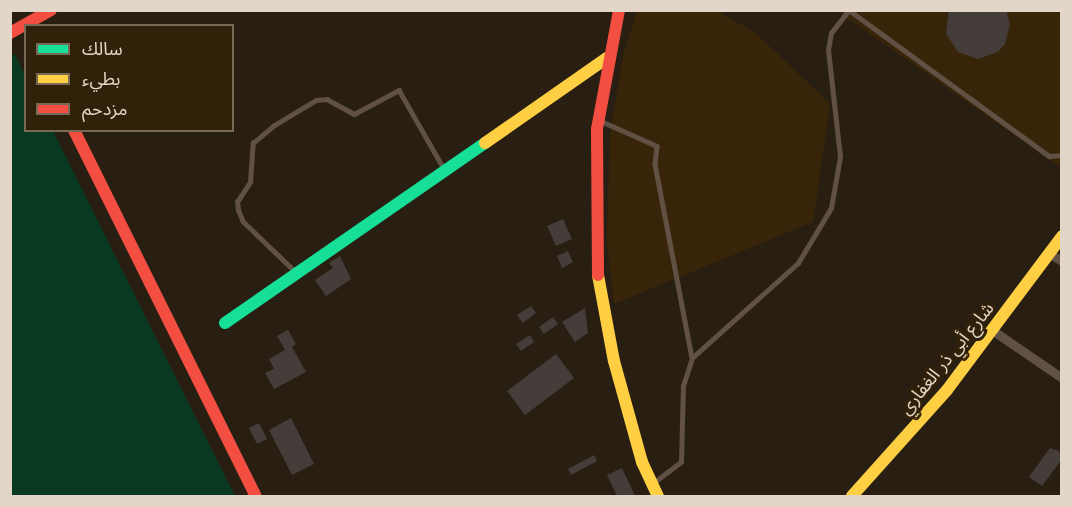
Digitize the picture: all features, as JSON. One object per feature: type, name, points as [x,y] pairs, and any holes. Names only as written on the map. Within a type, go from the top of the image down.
[{"type":"main road","points":[[31,24],[51,10]]},
{"type":"main road","points":[[619,10],[607,58],[594,169],[598,276],[614,361],[652,484],[658,496]]},
{"type":"main road","points":[[225,322],[607,58]]},
{"type":"main road","points":[[75,132],[256,496]]},
{"type":"main road","name":"شارع أبي ذر الغفاري","points":[[852,496],[947,390],[1062,236]]},
{"type":"street","points":[[1050,254],[1062,261]]},
{"type":"street","points":[[992,330],[1062,378]]},
{"type":"lane","points":[[692,358],[798,263],[831,208],[840,158],[828,50],[831,33],[849,11],[1049,156],[1062,155]]},
{"type":"lane","points":[[295,272],[243,222],[238,210],[237,202],[249,182],[253,143],[273,126],[316,100],[327,99],[354,114],[399,90],[446,171]]},
{"type":"lane","points":[[598,120],[657,146],[655,164],[692,358],[683,386],[681,462],[652,484]]},
{"type":"shaded area","points":[[637,11],[717,11],[756,33],[830,104],[813,222],[614,304],[607,242],[610,132],[624,52]]},
{"type":"shaded area","points":[[837,11],[1061,11],[1061,168]]},
{"type":"green space","points":[[15,54],[24,73],[24,132],[53,132],[235,496],[11,496],[10,56]]},
{"type":"building","points":[[949,10],[1006,10],[1010,24],[1005,44],[998,52],[978,59],[958,52],[946,34]]},
{"type":"building","points":[[563,219],[572,239],[556,246],[547,226]]},
{"type":"building","points":[[568,251],[573,262],[562,268],[557,256]]},
{"type":"building","points":[[340,256],[351,279],[326,296],[315,280],[333,268],[329,263]]},
{"type":"building","points":[[531,306],[536,313],[523,323],[517,315]]},
{"type":"building","points":[[585,308],[588,333],[575,342],[562,322]]},
{"type":"building","points":[[553,317],[558,324],[544,334],[539,327]]},
{"type":"building","points":[[288,330],[296,344],[292,347],[306,372],[274,389],[265,373],[274,369],[269,359],[285,350],[277,336]]},
{"type":"building","points":[[530,335],[534,342],[521,351],[516,344]]},
{"type":"building","points":[[556,354],[574,378],[525,415],[507,391]]},
{"type":"building","points":[[291,418],[314,464],[292,475],[269,430]]},
{"type":"building","points":[[259,423],[267,439],[257,444],[249,428]]},
{"type":"building","points":[[1050,448],[1059,451],[1062,459],[1042,486],[1029,477]]},
{"type":"building","points":[[594,455],[597,461],[571,475],[568,469]]},
{"type":"building","points":[[622,468],[635,496],[617,496],[607,475]]},
{"type":"traffic: fast","points":[[225,323],[485,143]]},
{"type":"traffic: slow","points":[[485,143],[607,58]]},
{"type":"traffic: slow","points":[[852,496],[947,390],[1062,236]]},
{"type":"traffic: slow","points":[[598,275],[614,361],[642,462],[658,496]]},
{"type":"traffic: jam","points":[[26,24],[51,10]]},
{"type":"traffic: jam","points":[[598,275],[597,129],[619,10]]},
{"type":"traffic: jam","points":[[10,33],[24,25]]},
{"type":"traffic: jam","points":[[75,132],[256,496]]}]
